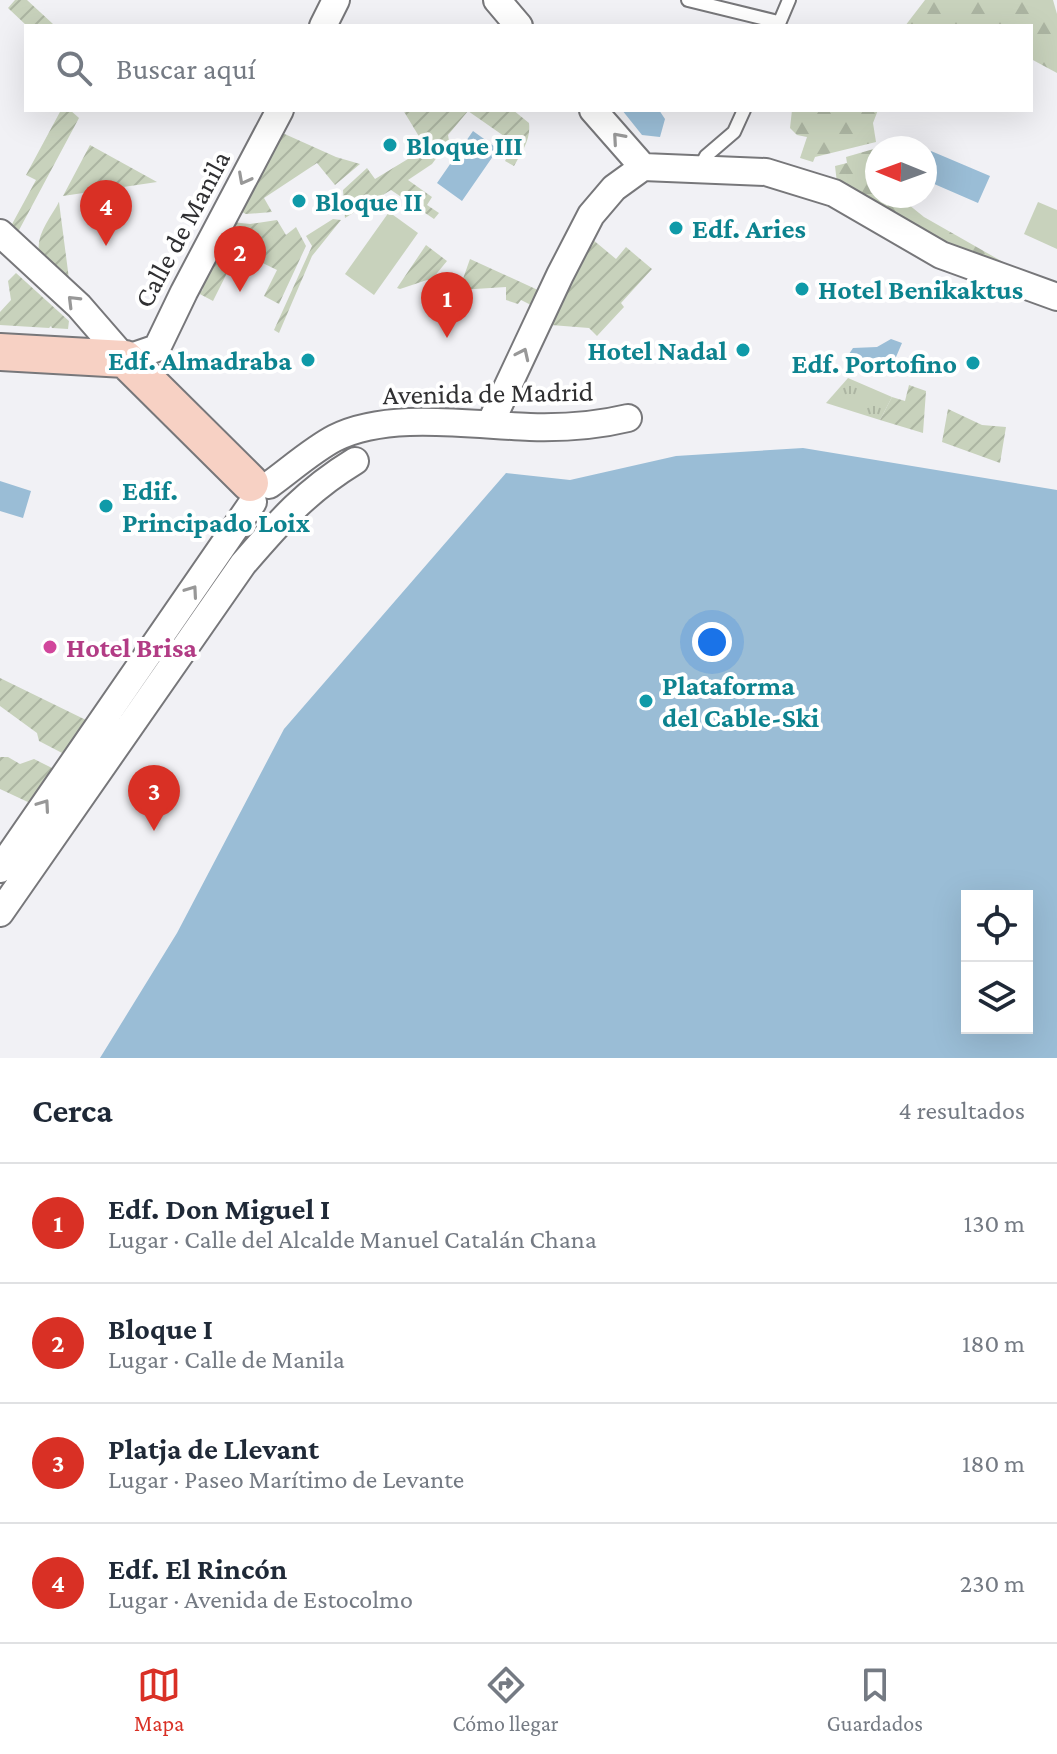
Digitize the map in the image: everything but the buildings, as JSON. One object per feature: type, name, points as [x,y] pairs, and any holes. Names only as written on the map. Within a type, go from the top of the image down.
[{"type":"street","points":[[324,24],[336,0]]},
{"type":"street","points":[[497,0],[517,24]]},
{"type":"street","name":"Calle de Manila","points":[[125,359],[157,348],[279,112]]},
{"type":"street","points":[[595,112],[643,167]]},
{"type":"street","points":[[490,424],[591,215],[614,188],[643,167],[766,172],[834,193],[941,255],[1057,297]]},
{"type":"street","points":[[0,233],[79,306],[125,359],[257,490]]},
{"type":"street","points":[[0,352],[125,359]]},
{"type":"street","name":"Avenida de Madrid","points":[[0,869],[257,490],[333,439],[362,428],[423,421],[583,427],[628,418]]},
{"type":"street","points":[[0,913],[243,564],[289,511],[330,476],[355,461]]},
{"type":"lane","points":[[688,0],[778,24],[789,0]]},
{"type":"lane","points":[[699,169],[706,156],[734,132],[743,112]]},
{"type":"green space","points":[[15,0],[27,0],[53,24],[25,24],[8,8]]},
{"type":"green space","points":[[925,0],[1053,0],[1057,14],[1057,73],[1033,60],[1033,24],[907,24]]},
{"type":"green space","points":[[60,112],[72,112],[79,118],[18,232],[11,226],[36,180],[26,175]]},
{"type":"green space","points":[[404,112],[467,112],[448,135],[449,141],[432,164],[408,180],[432,197],[427,205],[439,213],[434,219],[391,190],[345,218],[343,190],[367,168],[375,179],[426,148]]},
{"type":"green space","points":[[469,112],[515,112],[529,123],[529,134],[514,166],[505,161],[514,143]]},
{"type":"green space","points":[[792,112],[877,112],[873,123],[875,136],[865,136],[865,145],[815,157],[813,162],[800,158],[807,137],[797,135],[790,128]]},
{"type":"green space","points":[[278,131],[336,157],[360,164],[335,185],[317,163],[264,198],[272,212],[246,214],[238,210]]},
{"type":"green space","points":[[90,145],[157,182],[63,196]]},
{"type":"green space","points":[[865,151],[865,196],[837,183],[835,166],[847,163],[846,157]]},
{"type":"green space","points":[[59,202],[69,279],[39,252],[42,232]]},
{"type":"green space","points":[[1038,202],[1057,210],[1057,249],[1024,234]]},
{"type":"green space","points":[[885,208],[913,208],[1017,270],[941,243]]},
{"type":"green space","points":[[389,212],[418,233],[374,295],[345,274]]},
{"type":"green space","points":[[333,219],[341,220],[312,256],[279,333],[274,330],[312,246],[306,236]]},
{"type":"green space","points":[[277,220],[286,235],[296,227],[306,246],[279,304],[264,296],[277,270],[238,251],[213,301],[196,292],[198,289],[202,291],[200,286],[232,222],[250,224]]},
{"type":"green space","points":[[592,239],[616,259],[626,247],[652,269],[621,303],[624,307],[597,336],[589,328],[551,325]]},
{"type":"green space","points":[[426,245],[447,261],[433,278],[397,288]]},
{"type":"green space","points":[[470,259],[540,291],[533,306],[521,300],[518,304],[506,300],[506,287],[459,290]]},
{"type":"green space","points":[[16,273],[69,321],[68,329],[0,325],[0,312],[11,300],[8,281]]},
{"type":"green space","points":[[848,378],[892,397],[880,420],[826,403]]},
{"type":"green space","points":[[909,385],[926,391],[923,433],[880,420],[892,397],[905,401]]},
{"type":"green space","points":[[948,409],[982,425],[1006,427],[1000,463],[942,442]]},
{"type":"green space","points":[[0,678],[88,721],[64,754],[39,741],[37,733],[0,706]]},
{"type":"green space","points":[[0,757],[8,757],[20,764],[34,759],[54,769],[30,803],[0,789]]},
{"type":"water","points":[[624,112],[660,112],[665,119],[660,137],[642,135]]},
{"type":"water","points":[[473,131],[498,149],[462,201],[437,183]]},
{"type":"water","points":[[937,154],[990,176],[978,203],[937,185]]},
{"type":"water","points":[[891,339],[902,343],[890,371],[849,354],[853,348],[877,347]]},
{"type":"water","points":[[803,448],[1057,490],[1057,1058],[100,1058],[177,933],[284,729],[506,473],[570,480],[676,456]]},
{"type":"water","points":[[0,481],[31,491],[23,518],[0,511]]},
{"type":"place","name":"Bloque III","points":[[390,145]]},
{"type":"place","name":"Bloque II","points":[[299,201]]},
{"type":"place","name":"Edf. Aries","points":[[676,228]]},
{"type":"place","name":"Edf. El Rincón","points":[[106,246]]},
{"type":"place","name":"Hotel Benikaktus","points":[[802,289]]},
{"type":"place","name":"Bloque I","points":[[240,292]]},
{"type":"place","name":"Edf. Don Miguel I","points":[[447,338]]},
{"type":"place","name":"Hotel Nadal","points":[[743,350]]},
{"type":"place","name":"Edf. Almadraba","points":[[308,360]]},
{"type":"place","name":"Edf. Portofino","points":[[973,363]]},
{"type":"place","name":"Edif. Principado Loix","points":[[106,506]]},
{"type":"place","name":"Hotel Brisa","points":[[50,647]]},
{"type":"place","name":"Plataforma del Cable-Ski","points":[[646,701]]},
{"type":"place","name":"Platja de Llevant","points":[[154,831]]}]
